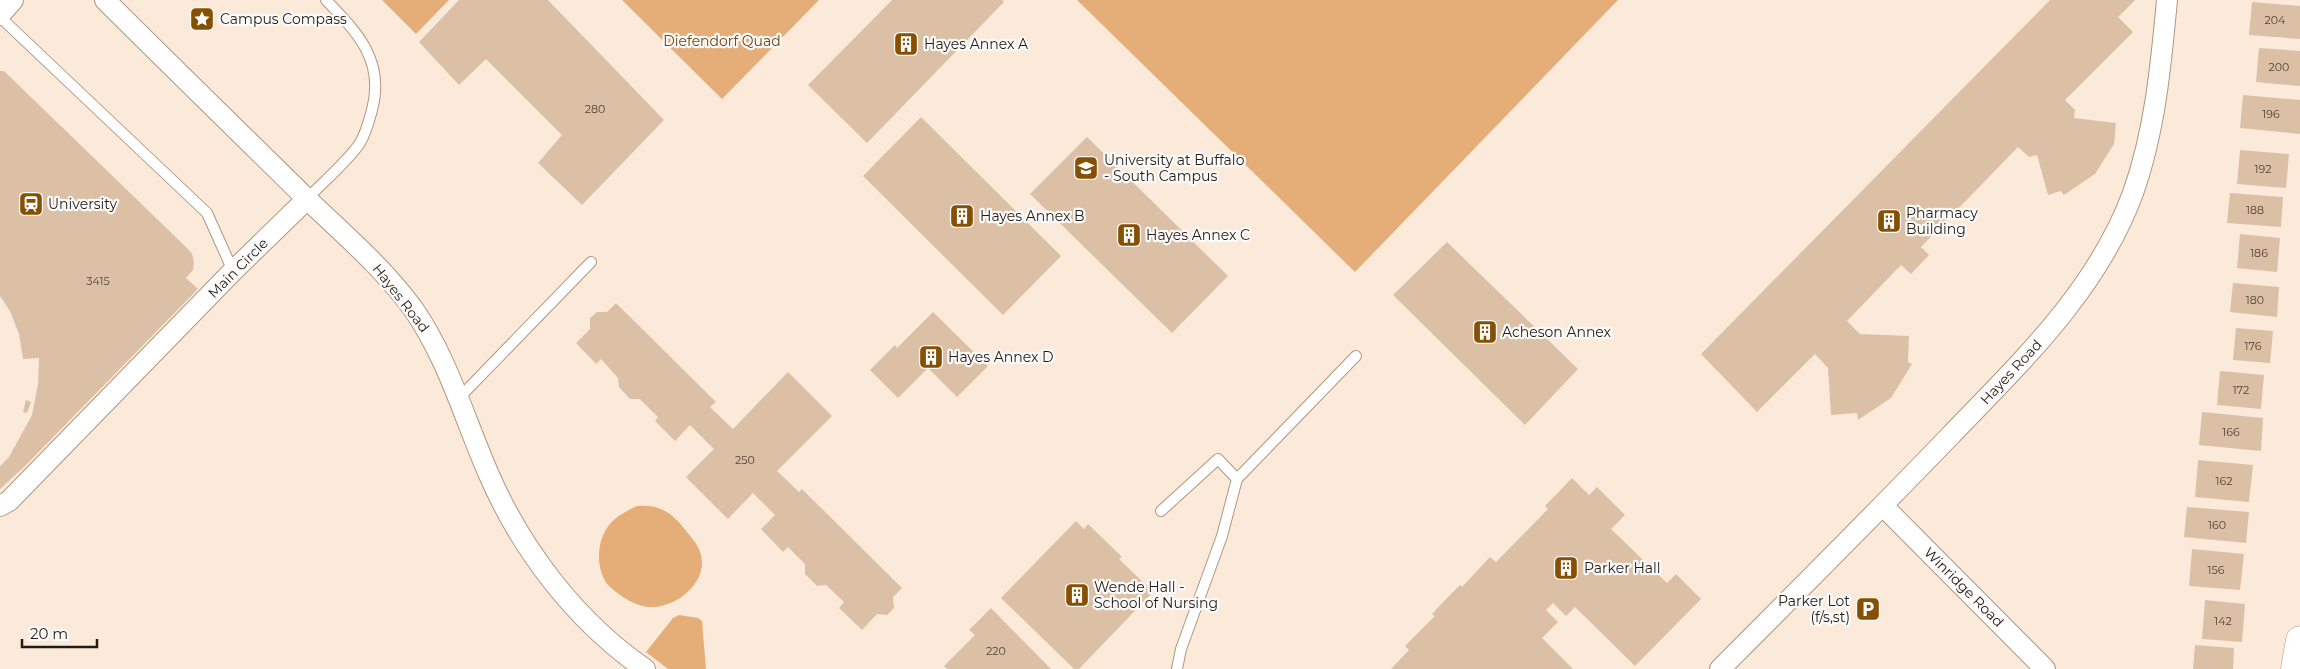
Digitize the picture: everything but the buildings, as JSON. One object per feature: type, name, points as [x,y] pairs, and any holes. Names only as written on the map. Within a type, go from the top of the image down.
[{"type":"street","points":[[0,16],[13,0]]},
{"type":"street","name":"Hayes Road","points":[[105,0],[364,253],[412,308],[429,333],[460,397],[490,477],[528,548],[552,581],[614,647],[645,669]]},
{"type":"street","name":"Hayes Road","points":[[1720,669],[1883,506],[2055,325],[2078,295],[2118,227],[2133,192],[2146,150],[2154,113],[2167,0]]},
{"type":"street","name":"Main Circle","points":[[0,506],[9,500],[233,271],[308,199]]},
{"type":"street","name":"Winridge Road","points":[[1883,506],[2045,669]]},
{"type":"street","points":[[2295,669],[2300,640]]},
{"type":"lane","name":"Main Circle","points":[[308,199],[359,143],[369,121],[375,99],[376,74],[365,47],[354,29],[326,0]]},
{"type":"lane","points":[[0,16],[207,213],[233,271]]},
{"type":"lane","points":[[460,397],[591,262]]},
{"type":"lane","points":[[1177,669],[1184,640],[1222,536],[1237,478],[1356,356]]},
{"type":"lane","points":[[1161,511],[1218,459],[1237,478]]},
{"type":"green space","points":[[382,0],[449,0],[416,34]]},
{"type":"green space","name":"Diefendorf Quad","points":[[622,0],[819,0],[722,99]]},
{"type":"green space","points":[[1077,0],[1618,0],[1355,272]]},
{"type":"green space","points":[[637,506],[651,506],[668,513],[694,540],[701,555],[700,575],[689,591],[672,603],[647,607],[629,601],[609,586],[602,573],[599,550],[603,535],[616,518]]},
{"type":"green space","points":[[679,615],[698,618],[702,621],[706,669],[668,669],[646,652],[673,618]]},
{"type":"place","name":"Campus Compass","points":[[202,19]]},
{"type":"place","name":"Hayes Annex A","points":[[906,44]]},
{"type":"place","name":"University at Buffalo - South Campus","points":[[1086,168]]},
{"type":"place","name":"University","points":[[31,204]]},
{"type":"place","name":"Hayes Annex B","points":[[962,216]]},
{"type":"place","name":"Pharmacy Building","points":[[1889,221]]},
{"type":"place","name":"Hayes Annex C","points":[[1129,235]]},
{"type":"place","name":"Acheson Annex","points":[[1485,332]]},
{"type":"place","name":"Hayes Annex D","points":[[931,357]]},
{"type":"place","name":"Parker Hall","points":[[1566,568]]},
{"type":"place","name":"Wende Hall - School of Nursing","points":[[1077,595]]},
{"type":"place","name":"Parker Lot (f/s,st)","points":[[1868,609]]}]
